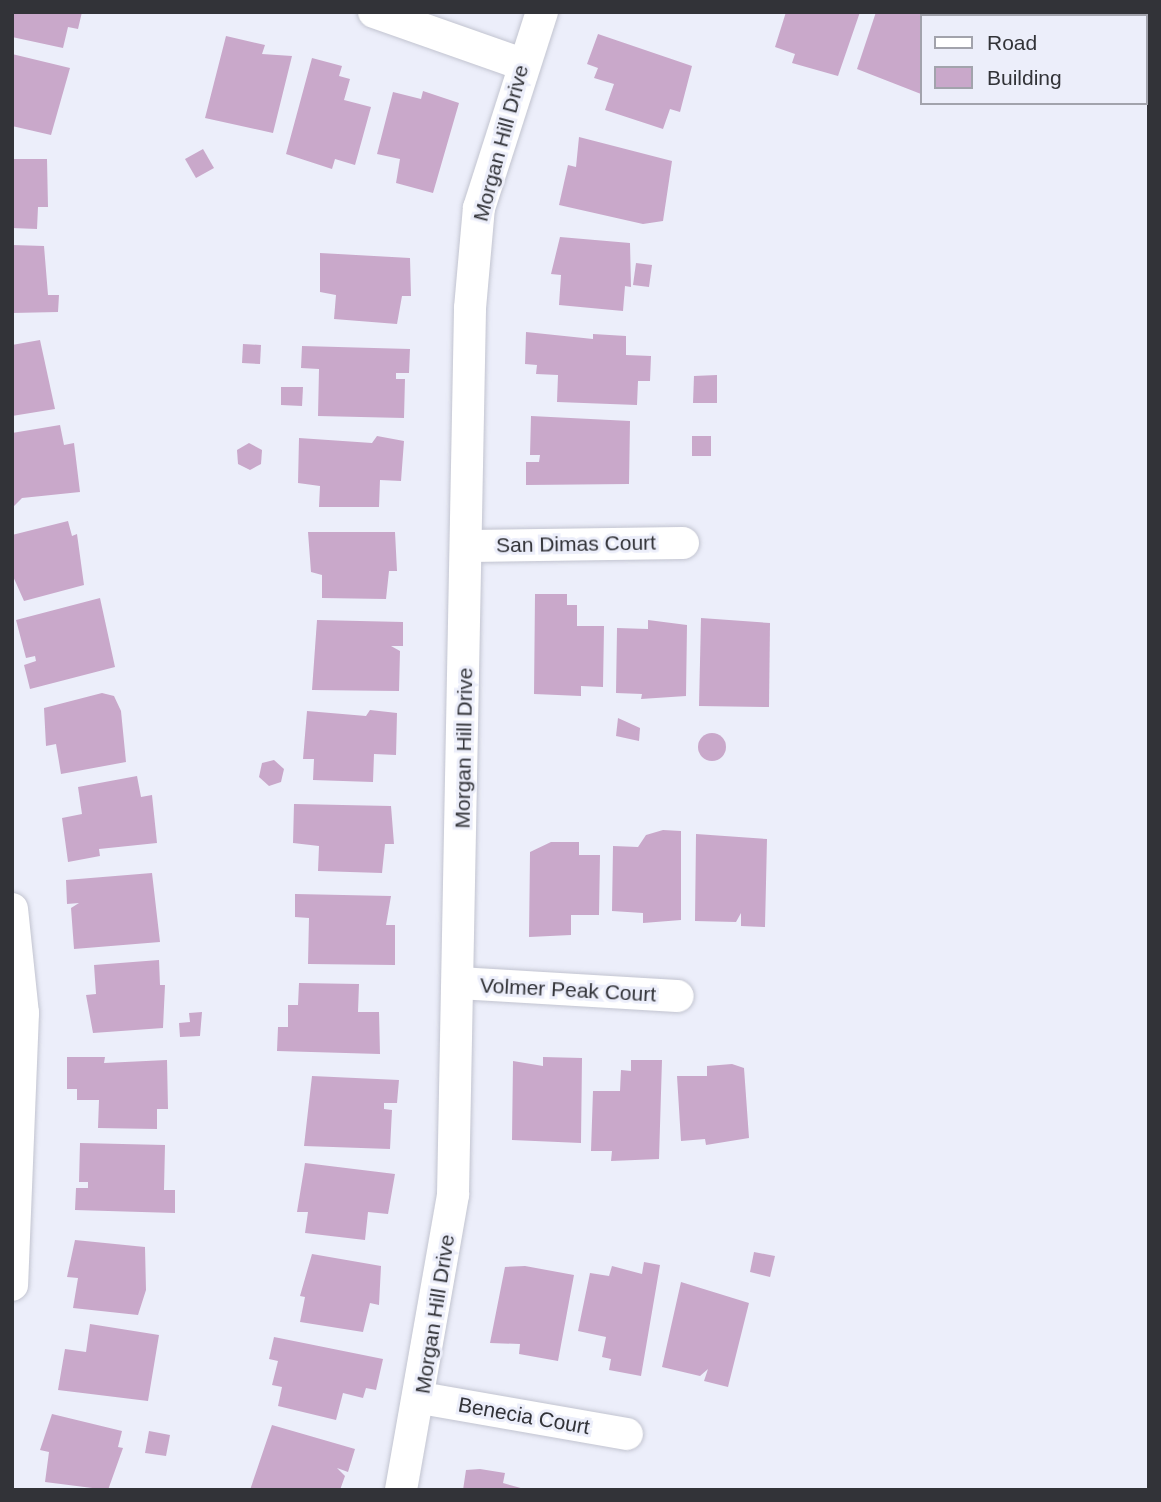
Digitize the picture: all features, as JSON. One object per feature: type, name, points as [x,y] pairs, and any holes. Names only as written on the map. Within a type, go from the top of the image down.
[{"type":"street","points":[[374,12],[522,64]]},
{"type":"street","name":"Morgan Hill Drive","points":[[401,1490],[421,1398],[453,1195],[469,546],[470,308],[479,208],[522,64],[542,12]]},
{"type":"street","name":"San Dimas Court","points":[[469,546],[683,543]]},
{"type":"street","points":[[12,909],[23,1013],[12,1285]]},
{"type":"street","name":"Volmer Peak Court","points":[[458,983],[678,996]]},
{"type":"street","name":"Benecia Court","points":[[421,1398],[627,1434]]},
{"type":"building","points":[[12,12],[82,12],[78,29],[68,27],[63,48],[12,37]]},
{"type":"building","points":[[786,12],[860,12],[838,76],[792,63],[795,54],[775,47]]},
{"type":"building","points":[[876,12],[949,12],[920,14],[920,94],[857,69]]},
{"type":"building","points":[[598,34],[692,66],[680,112],[670,109],[663,129],[605,110],[614,84],[594,78],[598,68],[587,64]]},
{"type":"building","points":[[226,36],[265,45],[262,54],[292,56],[273,133],[205,118]]},
{"type":"building","points":[[12,54],[70,68],[51,135],[12,126]]},
{"type":"building","points":[[312,58],[342,66],[339,76],[350,79],[344,100],[371,107],[355,165],[335,159],[332,169],[286,154]]},
{"type":"building","points":[[423,91],[459,103],[433,193],[396,183],[400,159],[377,154],[393,92],[421,99]]},
{"type":"building","points":[[579,137],[672,161],[663,221],[643,224],[559,205],[568,165],[576,167]]},
{"type":"building","points":[[203,149],[214,168],[196,178],[185,159]]},
{"type":"building","points":[[13,159],[47,159],[48,207],[38,207],[37,229],[12,228]]},
{"type":"building","points":[[560,237],[630,243],[631,287],[625,286],[623,311],[559,305],[561,275],[551,274]]},
{"type":"building","points":[[12,245],[44,246],[48,295],[59,295],[58,312],[12,313]]},
{"type":"building","points":[[320,253],[410,258],[411,296],[402,296],[397,324],[334,319],[336,295],[320,292]]},
{"type":"building","points":[[636,263],[652,265],[649,287],[633,285]]},
{"type":"building","points":[[526,332],[593,339],[593,334],[626,336],[626,355],[651,356],[650,381],[638,381],[637,405],[557,402],[558,375],[536,374],[537,365],[525,364]]},
{"type":"building","points":[[40,340],[55,409],[12,416],[12,345]]},
{"type":"building","points":[[243,344],[261,345],[260,364],[242,363]]},
{"type":"building","points":[[302,346],[410,349],[409,373],[396,373],[396,379],[405,379],[404,418],[318,416],[319,369],[301,368]]},
{"type":"building","points":[[717,375],[717,403],[693,403],[694,376]]},
{"type":"building","points":[[281,387],[303,387],[302,406],[281,405]]},
{"type":"building","points":[[531,416],[630,421],[629,484],[526,485],[526,462],[539,462],[540,455],[530,455]]},
{"type":"building","points":[[60,425],[64,445],[74,443],[80,492],[22,498],[12,508],[12,433]]},
{"type":"building","points":[[377,436],[404,441],[401,481],[380,480],[379,507],[319,507],[320,486],[298,483],[299,438],[372,443]]},
{"type":"building","points":[[692,436],[711,436],[711,456],[692,456]]},
{"type":"building","points":[[249,443],[262,450],[261,464],[250,470],[238,464],[237,450]]},
{"type":"building","points":[[68,521],[72,536],[77,534],[84,585],[24,601],[12,574],[12,535]]},
{"type":"building","points":[[308,532],[395,532],[397,571],[389,571],[386,599],[322,598],[322,575],[311,572]]},
{"type":"building","points":[[535,594],[567,594],[567,605],[577,605],[577,626],[604,626],[603,687],[581,686],[581,696],[534,694]]},
{"type":"building","points":[[100,598],[115,667],[30,689],[24,665],[36,661],[35,656],[26,658],[16,620]]},
{"type":"building","points":[[701,618],[770,623],[769,707],[699,706]]},
{"type":"building","points":[[317,620],[403,622],[403,646],[391,646],[400,651],[399,691],[312,690]]},
{"type":"building","points":[[648,620],[687,625],[686,696],[641,699],[642,694],[616,693],[617,628],[648,629]]},
{"type":"building","points":[[102,693],[114,696],[121,711],[126,762],[61,774],[56,744],[46,746],[44,708]]},
{"type":"building","points":[[370,710],[397,713],[396,755],[374,754],[373,782],[313,780],[314,759],[303,759],[307,711],[366,716]]},
{"type":"building","points":[[618,718],[640,728],[639,741],[616,736]]},
{"type":"building","points":[[712,733],[722,737],[726,747],[722,757],[712,761],[702,757],[698,747],[702,737]]},
{"type":"building","points":[[274,760],[284,769],[281,782],[269,786],[259,777],[262,763]]},
{"type":"building","points":[[137,776],[141,797],[152,795],[157,843],[99,849],[100,856],[68,862],[62,818],[82,814],[78,787]]},
{"type":"building","points":[[294,804],[391,806],[394,844],[385,844],[382,873],[318,871],[319,846],[293,843]]},
{"type":"building","points":[[663,830],[681,831],[681,920],[643,923],[643,913],[612,911],[613,846],[638,847],[646,835]]},
{"type":"building","points":[[696,834],[767,839],[765,927],[741,926],[741,913],[736,922],[695,921]]},
{"type":"building","points":[[551,842],[579,842],[579,855],[600,855],[599,915],[571,915],[571,935],[529,937],[530,852]]},
{"type":"building","points":[[152,873],[160,942],[74,949],[71,908],[79,903],[67,904],[66,880]]},
{"type":"building","points":[[295,894],[391,896],[386,925],[395,925],[395,965],[308,964],[309,918],[295,917]]},
{"type":"building","points":[[159,960],[160,985],[165,985],[163,1028],[93,1033],[86,995],[96,994],[94,965]]},
{"type":"building","points":[[299,983],[359,984],[358,1012],[379,1012],[380,1054],[277,1051],[278,1027],[288,1027],[288,1005],[298,1005]]},
{"type":"building","points":[[202,1012],[200,1036],[180,1037],[179,1023],[190,1022],[189,1013]]},
{"type":"building","points":[[67,1057],[105,1057],[104,1063],[167,1060],[168,1109],[157,1109],[157,1129],[98,1128],[99,1100],[77,1100],[77,1089],[67,1089]]},
{"type":"building","points":[[543,1057],[582,1058],[581,1143],[512,1140],[513,1061],[543,1066]]},
{"type":"building","points":[[631,1060],[662,1060],[659,1159],[611,1161],[612,1151],[591,1151],[593,1091],[620,1091],[621,1070],[631,1071]]},
{"type":"building","points":[[732,1064],[744,1068],[749,1138],[706,1145],[705,1139],[681,1141],[677,1076],[707,1076],[707,1066]]},
{"type":"building","points":[[312,1076],[399,1080],[397,1103],[384,1103],[384,1109],[392,1110],[390,1149],[304,1146]]},
{"type":"building","points":[[80,1143],[165,1145],[164,1190],[175,1190],[175,1213],[75,1210],[76,1188],[88,1188],[88,1182],[79,1182]]},
{"type":"building","points":[[305,1163],[395,1174],[388,1214],[368,1212],[365,1240],[305,1233],[308,1212],[297,1212]]},
{"type":"building","points":[[75,1240],[145,1247],[146,1290],[138,1315],[73,1308],[78,1278],[67,1277]]},
{"type":"building","points":[[754,1252],[775,1256],[770,1277],[750,1272]]},
{"type":"building","points":[[312,1254],[381,1266],[379,1305],[370,1303],[363,1332],[300,1322],[305,1297],[300,1296]]},
{"type":"building","points":[[644,1262],[660,1265],[641,1376],[609,1370],[611,1359],[602,1357],[606,1337],[578,1331],[590,1273],[609,1276],[612,1266],[642,1274]]},
{"type":"building","points":[[525,1266],[574,1275],[558,1361],[519,1354],[520,1344],[490,1343],[505,1267]]},
{"type":"building","points":[[681,1282],[749,1303],[728,1387],[704,1381],[708,1369],[700,1376],[662,1367]]},
{"type":"building","points":[[90,1324],[159,1335],[148,1401],[58,1390],[65,1349],[86,1352]]},
{"type":"building","points":[[274,1337],[383,1359],[376,1390],[366,1388],[363,1398],[343,1393],[336,1420],[278,1406],[282,1387],[272,1385],[278,1361],[269,1359]]},
{"type":"building","points":[[52,1414],[122,1431],[118,1447],[123,1448],[108,1490],[45,1482],[49,1452],[40,1450]]},
{"type":"building","points":[[272,1425],[355,1449],[348,1472],[337,1468],[345,1476],[340,1490],[250,1490]]},
{"type":"building","points":[[149,1431],[170,1435],[166,1456],[145,1453]]},
{"type":"building","points":[[466,1470],[505,1473],[503,1483],[528,1490],[463,1490]]}]
